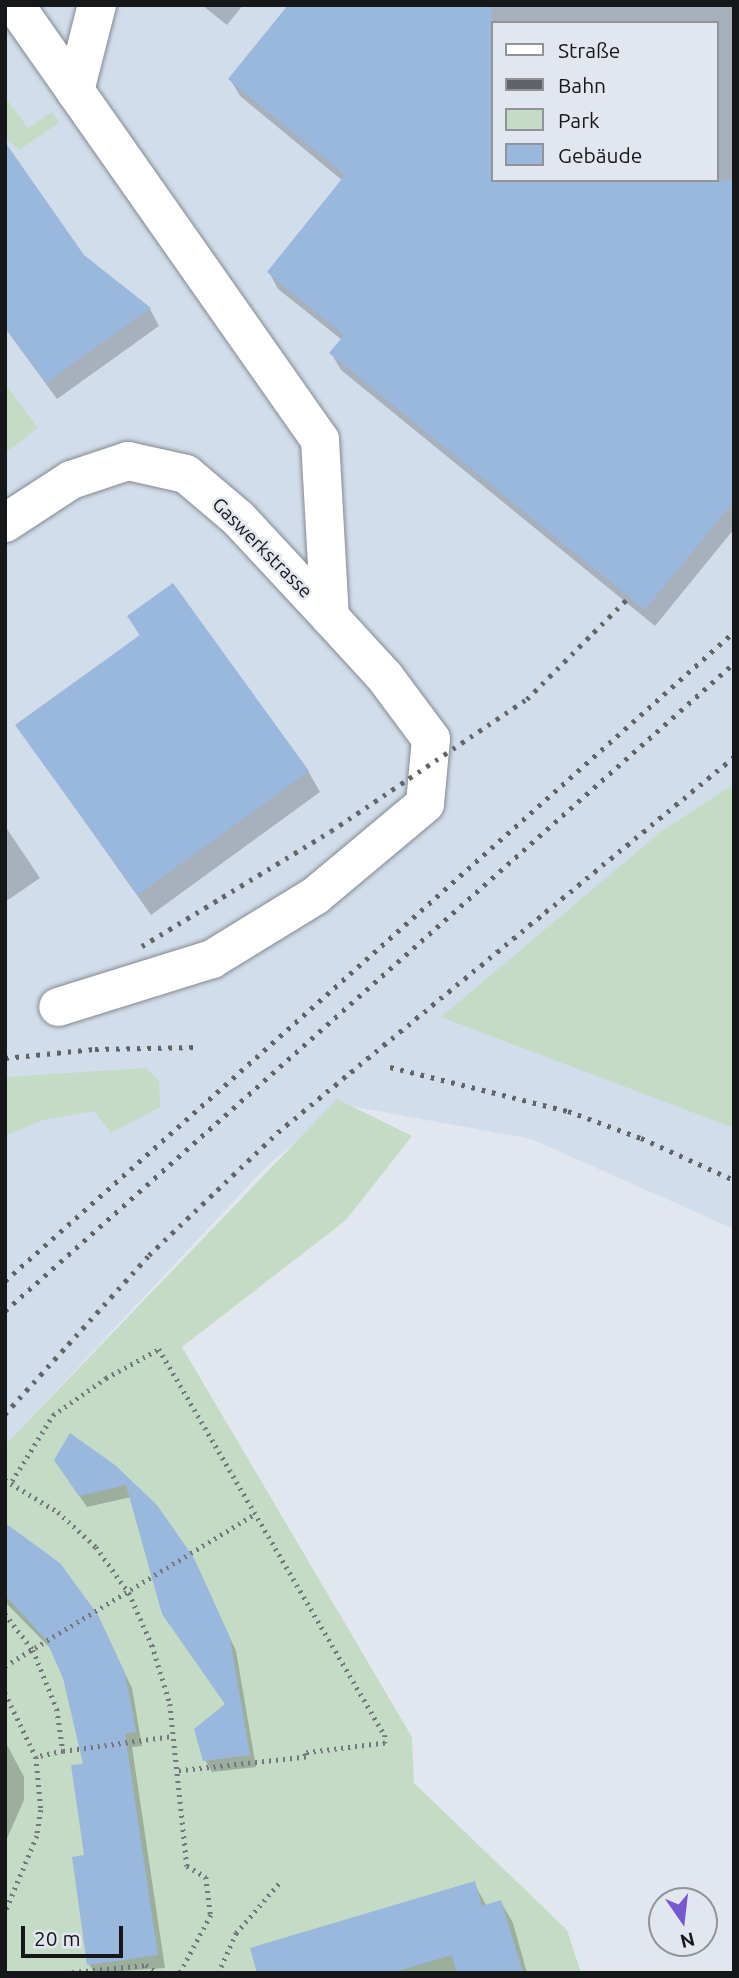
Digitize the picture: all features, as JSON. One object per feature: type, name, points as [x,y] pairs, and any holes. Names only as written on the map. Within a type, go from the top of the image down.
[{"type":"lane","points":[[15,5],[320,440],[330,617]]},
{"type":"lane","points":[[75,91],[97,5]]},
{"type":"lane","name":"Gaswerkstrasse","points":[[5,523],[71,480],[128,461],[186,474],[238,518],[330,617],[385,677],[431,739],[425,804],[315,896],[212,959],[58,1007]]},
{"type":"path","points":[[177,1771],[306,1757],[305,1753],[385,1743],[385,1735],[159,1349],[106,1378],[53,1415],[8,1480],[58,1512],[96,1547],[129,1593],[162,1672],[173,1736],[187,1866],[206,1877],[211,1914],[211,1922],[180,1973]]},
{"type":"path","points":[[5,1666],[255,1514]]},
{"type":"path","points":[[5,1614],[33,1650],[52,1691],[63,1751]]},
{"type":"path","points":[[5,1693],[36,1757],[41,1782],[37,1836],[5,1913]]},
{"type":"path","points":[[36,1757],[173,1736]]},
{"type":"path","points":[[218,1973],[236,1933],[280,1882]]},
{"type":"path","points":[[65,1973],[146,1965],[158,1973]]},
{"type":"shaded area","points":[[5,5],[734,5],[734,784],[663,830],[724,1122],[734,1128],[734,1229],[531,1139],[339,1104],[265,1168],[5,1445]]},
{"type":"green space","points":[[5,97],[28,128],[52,112],[59,123],[19,150],[5,138]]},
{"type":"green space","points":[[5,384],[38,428],[5,453]]},
{"type":"green space","points":[[734,784],[734,1128],[441,1017],[663,830]]},
{"type":"green space","points":[[146,1068],[159,1081],[160,1107],[111,1133],[94,1111],[43,1120],[5,1136],[5,1077]]},
{"type":"green space","points":[[337,1099],[412,1136],[346,1220],[182,1347],[412,1737],[414,1783],[567,1930],[581,1973],[5,1973],[5,1445]]},
{"type":"building","points":[[288,5],[492,5],[490,182],[734,180],[734,501],[645,610],[329,353],[344,335],[267,272],[345,175],[228,79]]},
{"type":"building","points":[[5,142],[84,255],[151,308],[46,383],[5,327]]},
{"type":"building","points":[[173,583],[309,771],[138,895],[15,725],[140,635],[127,616]]},
{"type":"building","points":[[70,1433],[115,1465],[157,1505],[194,1558],[230,1638],[250,1755],[203,1761],[194,1729],[225,1704],[162,1614],[126,1485],[79,1496],[54,1460]]},
{"type":"building","points":[[5,1523],[60,1563],[98,1615],[125,1673],[136,1732],[125,1734],[158,1955],[87,1965],[72,1857],[84,1855],[71,1765],[83,1764],[63,1678],[46,1640],[5,1595]]},
{"type":"building","points":[[475,1881],[482,1906],[501,1900],[523,1973],[457,1973],[452,1955],[391,1973],[257,1973],[250,1948]]},
{"type":"railway","points":[[142,946],[331,831],[527,699],[629,597]]},
{"type":"railway","points":[[5,1281],[734,632]]},
{"type":"railway","points":[[5,1311],[734,663]]},
{"type":"railway","points":[[5,1414],[149,1255],[278,1132],[734,757]]},
{"type":"railway","points":[[5,1058],[95,1049],[198,1047]]},
{"type":"railway","points":[[390,1067],[568,1111],[641,1138],[734,1180]]}]
